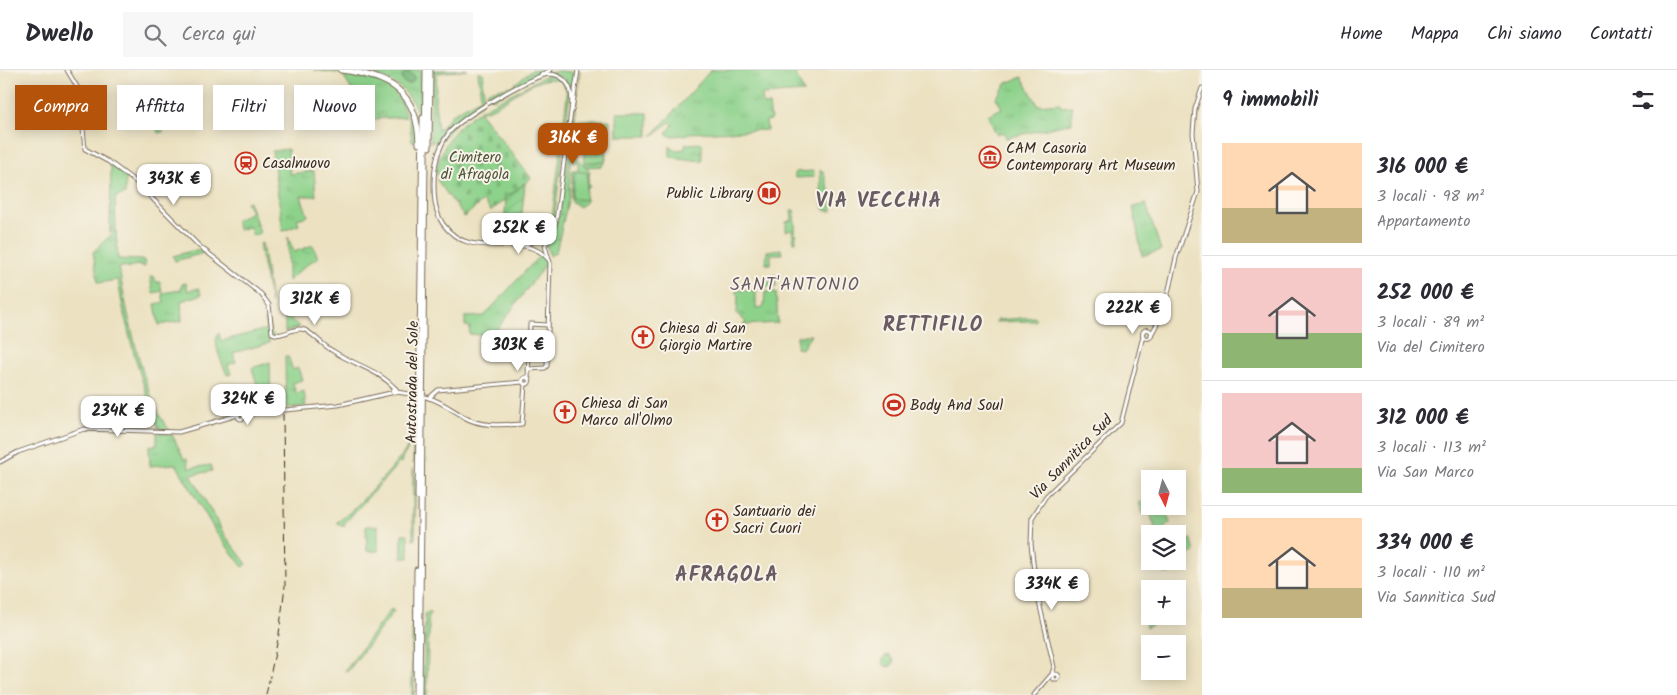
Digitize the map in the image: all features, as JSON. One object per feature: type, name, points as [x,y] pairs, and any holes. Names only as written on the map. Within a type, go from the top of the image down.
[{"type":"highway","points":[[341,70],[373,75],[387,81],[400,91],[411,105],[418,124],[422,220]]},
{"type":"highway","name":"Autostrada del Sole","points":[[418,695],[422,220],[427,70]]},
{"type":"highway","name":"Autostrada del Sole","points":[[418,695],[427,70]]},
{"type":"main road","points":[[67,70],[79,90],[85,149],[109,162],[136,182],[162,206],[199,246],[261,294],[269,305],[270,328],[275,334],[280,335],[296,329],[304,330],[334,352],[376,372],[391,383],[394,390]]},
{"type":"main road","points":[[550,70],[462,119],[448,135],[435,166],[434,202],[443,224],[464,242],[481,246],[519,246],[531,244],[543,237],[557,214]]},
{"type":"main road","points":[[528,369],[546,367],[550,262],[545,243],[555,225],[578,70]]},
{"type":"main road","points":[[523,85],[551,74],[566,81],[571,95],[568,134]]},
{"type":"main road","points":[[1149,330],[1150,336],[1143,336],[1143,331],[1155,326],[1162,316],[1176,258],[1198,192],[1193,134],[1195,109],[1202,88]]},
{"type":"main road","points":[[519,246],[540,252],[550,262]]},
{"type":"main road","name":"Via Sannitica Sud","points":[[1139,354],[1162,316]]},
{"type":"main road","points":[[524,383],[522,424],[490,424],[465,418],[447,405],[427,397],[438,390],[524,383],[529,383],[527,378],[529,374],[530,324],[548,325]]},
{"type":"main road","name":"Via Sannitica Sud","points":[[1047,681],[1059,679],[1054,667],[1038,592],[1031,544],[1032,518],[1046,496],[1121,423],[1143,336]]},
{"type":"main road","points":[[0,462],[18,452],[84,429],[179,432],[248,414],[338,405],[394,390],[417,395]]},
{"type":"main road","points":[[1034,695],[1047,681],[1054,667]]},
{"type":"green space","points":[[314,70],[370,76],[384,83],[400,99],[406,117],[375,119],[375,85],[349,85],[343,75],[378,81],[361,76]]},
{"type":"green space","points":[[351,70],[421,70],[420,123],[410,99],[396,84],[376,75]]},
{"type":"green space","points":[[432,70],[467,70],[437,73],[435,102],[438,131],[452,114],[481,98],[478,72],[483,73],[484,94],[482,102],[478,107],[459,119],[440,139],[430,142]]},
{"type":"green space","points":[[532,70],[547,70],[494,99],[487,96],[488,91],[512,86]]},
{"type":"green space","points":[[580,70],[575,108],[576,139],[570,163],[569,196],[556,252],[550,256],[546,245],[554,230],[560,212]]},
{"type":"green space","points":[[711,70],[793,70],[804,92],[762,95],[763,105],[769,105],[771,120],[766,121],[767,130],[687,133],[687,135],[670,136],[666,133],[673,125],[670,122],[652,136]]},
{"type":"green space","points":[[558,71],[574,72],[572,92],[564,78],[549,73]]},
{"type":"green space","points":[[406,72],[410,72],[414,78],[410,84],[406,84],[402,80],[402,76]]},
{"type":"green space","points":[[551,75],[563,81],[570,93],[555,214],[550,226],[542,234],[537,238],[519,243],[522,224],[521,240],[530,238],[533,228],[545,229],[552,218],[567,96],[566,89],[561,81],[550,79],[539,81],[497,106],[479,111],[543,77]]},
{"type":"green space","points":[[1022,77],[1038,105],[1060,103],[1061,107],[1072,106],[1072,123],[1006,138],[1004,132],[996,134],[988,115],[1002,108],[996,98],[1007,83]]},
{"type":"green space","points":[[393,90],[397,92],[406,105],[413,121],[417,142],[412,141],[410,124],[403,101]]},
{"type":"green space","name":"Cimitero di Afragola","points":[[479,111],[531,178],[491,211],[483,201],[464,217],[437,180],[440,178],[436,173],[441,153],[450,137],[463,123]]},
{"type":"green space","points":[[617,113],[648,113],[648,136],[617,136]]},
{"type":"green space","points":[[578,120],[598,120],[586,123],[581,129],[577,158],[590,171],[588,184],[590,186],[588,189],[587,187],[588,173],[585,199],[587,200],[580,207],[571,201],[572,170],[578,170],[578,162],[572,161],[578,140]]},
{"type":"green space","points":[[598,120],[610,120],[610,128]]},
{"type":"green space","points":[[584,129],[605,129],[606,160],[602,166],[587,167],[584,164]]},
{"type":"green space","points":[[584,129],[605,129],[605,162],[584,162]]},
{"type":"green space","points":[[702,143],[702,161],[670,157],[670,146],[676,150],[685,149],[685,144]]},
{"type":"green space","points":[[288,149],[290,174],[314,171],[316,196],[301,196],[308,216],[297,219],[299,225],[283,231],[272,151]]},
{"type":"green space","points":[[111,165],[126,176],[125,194],[115,197],[116,228],[110,233]]},
{"type":"green space","points":[[820,170],[823,171],[831,196],[832,211],[825,210],[822,205]]},
{"type":"green space","points":[[575,171],[588,173],[585,200],[572,198]]},
{"type":"green space","points":[[813,171],[814,177],[795,178],[795,172]]},
{"type":"green space","points":[[525,183],[521,223],[518,226],[518,243],[503,243],[506,198]]},
{"type":"green space","points":[[249,201],[260,233],[253,236],[250,227],[239,230],[235,221],[251,212],[246,202]]},
{"type":"green space","points":[[1146,204],[1161,250],[1142,256],[1133,207]]},
{"type":"green space","points":[[791,210],[794,210],[796,242],[794,242],[792,230],[786,231],[786,222],[792,220]]},
{"type":"green space","points":[[116,230],[118,259],[144,260],[145,267],[135,265],[127,269],[125,266],[119,268],[131,329],[145,379],[162,419],[171,431],[159,430],[152,411],[130,337],[118,280],[98,283],[93,252]]},
{"type":"green space","points":[[288,237],[294,252],[313,245],[318,258],[306,265],[288,281]]},
{"type":"green space","points":[[262,243],[271,303],[260,250],[260,244]]},
{"type":"green space","points":[[199,249],[204,253],[175,261],[173,256]]},
{"type":"green space","points":[[781,249],[782,254],[771,254],[771,264],[766,264],[767,251]]},
{"type":"green space","points":[[540,255],[547,262],[490,339],[483,335],[469,334],[470,327],[465,326],[465,317],[484,316]]},
{"type":"green space","points":[[773,275],[775,275],[776,286],[761,288],[761,282],[771,282]]},
{"type":"green space","points":[[154,276],[156,282],[160,282],[162,291],[153,293],[150,277]]},
{"type":"green space","points":[[186,283],[188,291],[199,288],[201,295],[181,301],[182,321],[159,325],[155,304],[164,302],[162,293],[181,290],[182,284]]},
{"type":"green space","points":[[737,290],[756,290],[756,308],[764,307],[765,292],[776,292],[778,323],[743,325],[746,322],[737,314],[738,295],[735,292]]},
{"type":"green space","points":[[285,315],[300,327],[285,332]]},
{"type":"green space","points":[[1035,317],[1035,321],[995,322],[997,320]]},
{"type":"green space","points":[[265,320],[268,320],[270,331],[274,336],[269,338],[269,343],[233,353],[236,362],[228,365],[231,374],[227,375],[217,348],[216,342],[219,333],[221,341],[267,329]]},
{"type":"green space","points":[[811,335],[802,349],[796,348],[797,336]]},
{"type":"green space","points":[[285,356],[288,356],[293,370],[298,368],[302,380],[293,383],[296,393],[304,391],[306,406],[286,408]]},
{"type":"green space","points":[[270,362],[271,410],[244,413],[264,408],[252,368]]},
{"type":"green space","points":[[414,399],[416,399],[416,404],[414,463],[413,442],[402,458],[402,462],[399,463],[344,524],[345,526],[341,526],[337,522],[366,496],[402,456],[409,445],[414,433]]},
{"type":"green space","points":[[157,433],[172,434],[184,459],[187,459],[189,468],[211,465],[212,471],[191,475],[224,534],[247,564],[243,567],[217,534],[176,464],[150,466],[149,446],[157,445]]},
{"type":"green space","points":[[413,468],[415,477],[415,540],[413,540]]},
{"type":"green space","points":[[1151,515],[1167,515],[1170,523],[1168,525],[1154,525]]},
{"type":"green space","points":[[366,526],[378,526],[378,551],[367,551]]},
{"type":"green space","points":[[402,534],[408,534],[409,558],[402,558]]},
{"type":"green space","points":[[1191,539],[1195,552],[1186,555],[1186,541]]},
{"type":"green space","points":[[1162,570],[1179,571],[1164,574]]},
{"type":"green space","points":[[391,609],[394,611],[348,671],[345,671]]},
{"type":"green space","points":[[412,612],[414,612],[414,695],[412,695]]},
{"type":"green space","points":[[425,613],[431,613],[429,616],[427,695],[423,695]]},
{"type":"green space","points":[[888,655],[894,661],[888,667],[882,661]]},
{"type":"railway","points":[[266,695],[279,634],[285,586],[283,414]]},
{"type":"place","name":"CAM Casoria Contemporary Art Museum","points":[[990,157]]},
{"type":"place","name":"Casalnuovo","points":[[246,163]]},
{"type":"place","name":"Public Library","points":[[769,193]]},
{"type":"place","name":"Chiesa di San Giorgio Martire","points":[[643,337]]},
{"type":"place","name":"Body And Soul","points":[[894,405]]},
{"type":"place","name":"Chiesa di San Marco all'Olmo","points":[[565,412]]},
{"type":"place","name":"Santuario dei Sacri Cuori","points":[[717,520]]},
{"type":"district","name":"VIA VECCHIA","points":[[879,200]]},
{"type":"district","name":"SANT'ANTONIO","points":[[795,284]]},
{"type":"district","name":"RETTIFILO","points":[[933,324]]},
{"type":"district","name":"AFRAGOLA","points":[[727,574]]}]
